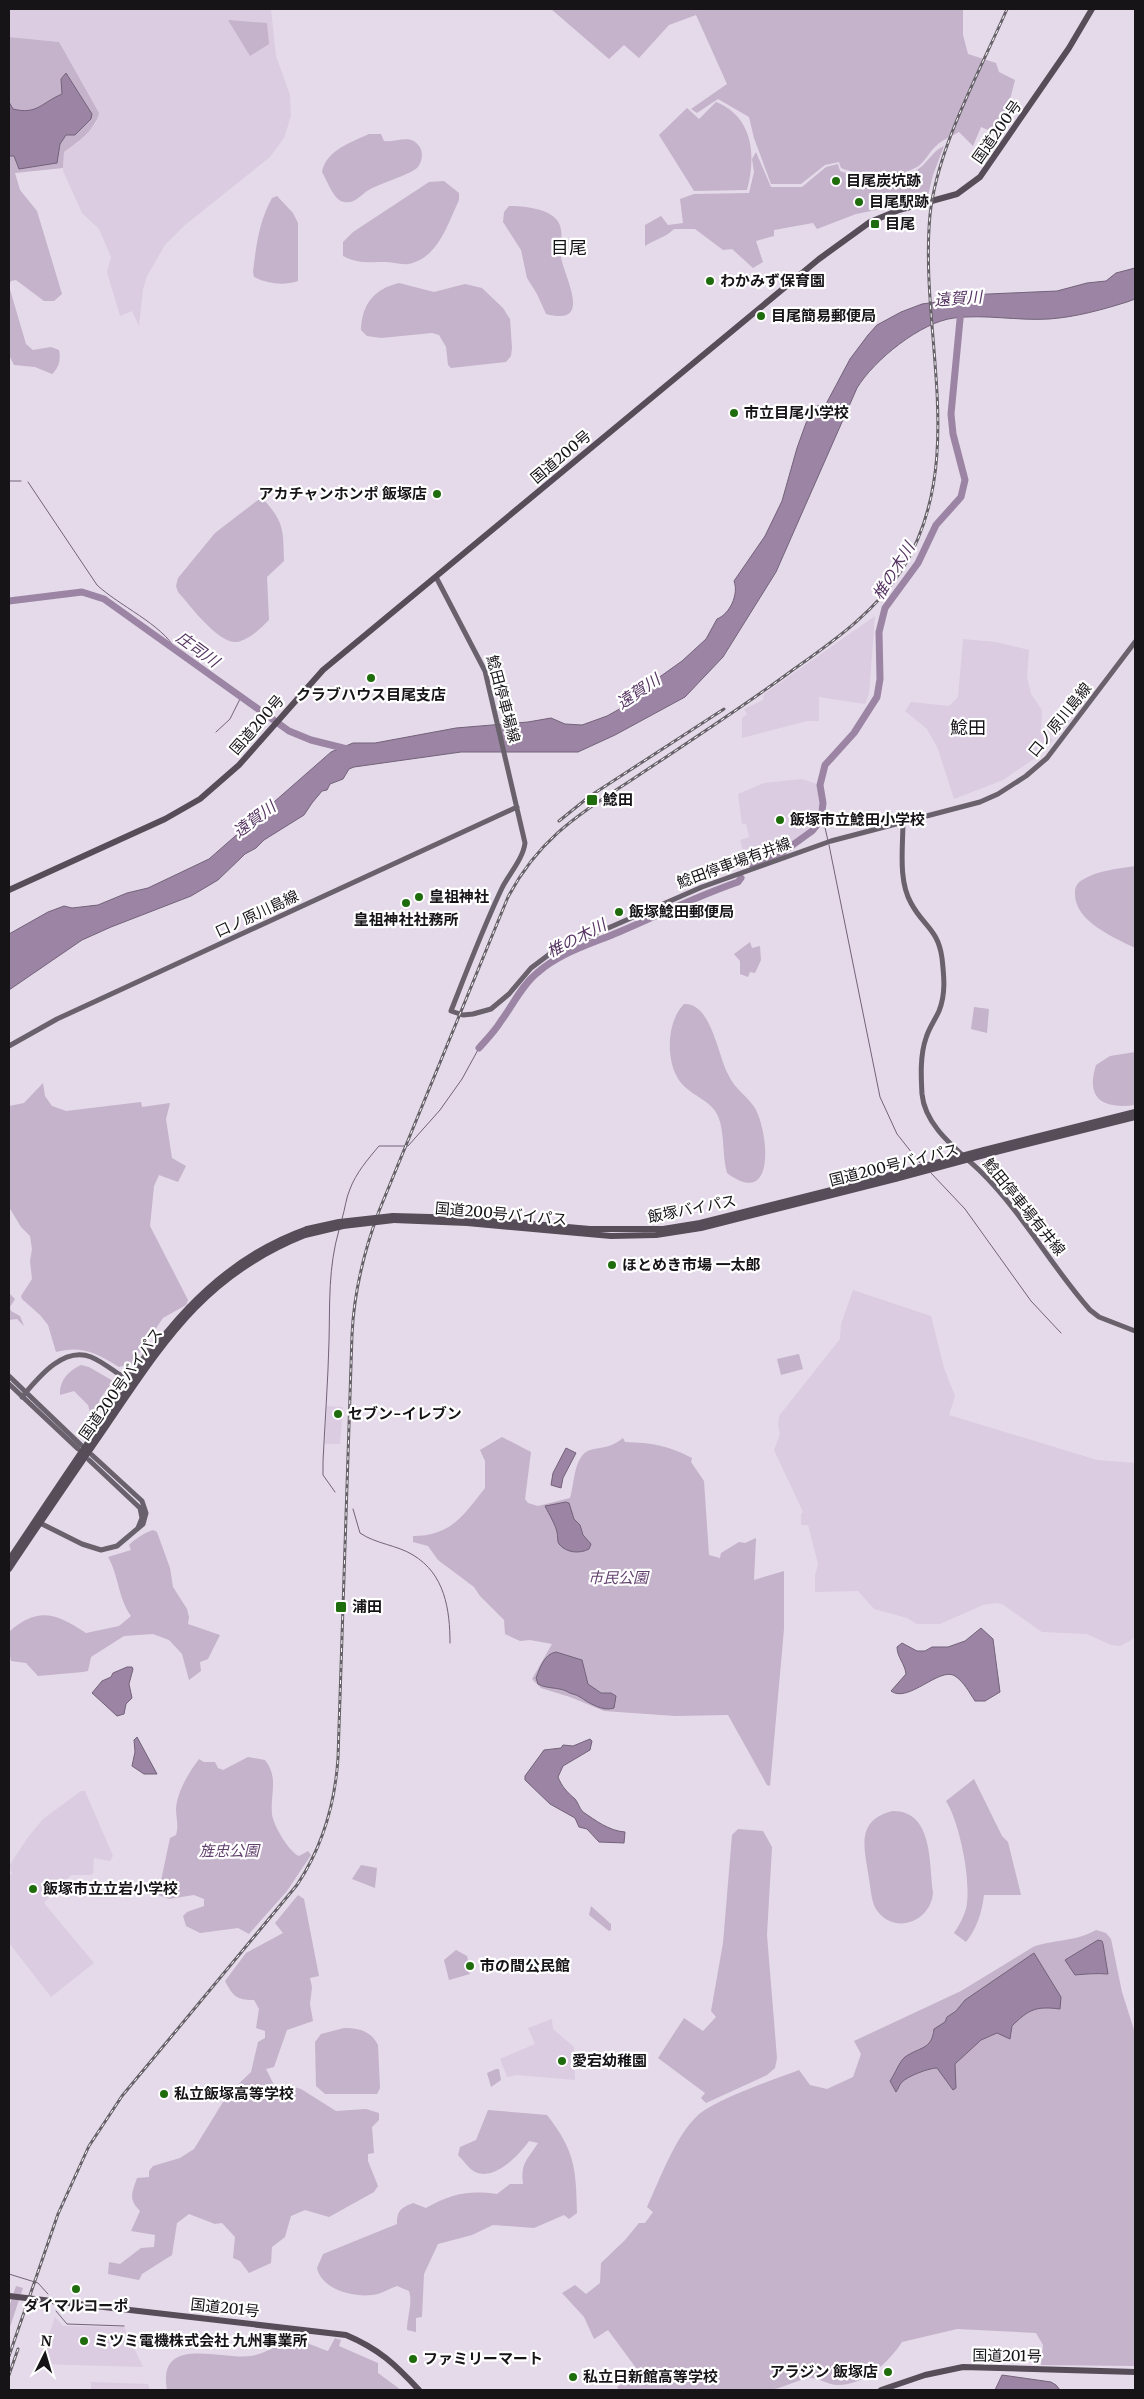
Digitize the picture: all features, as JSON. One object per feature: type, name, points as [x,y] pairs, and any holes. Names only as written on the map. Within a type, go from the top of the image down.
[{"type":"highway","name":"国道200号","points":[[9,890],[165,819],[200,800],[239,765],[323,670],[847,238],[870,222],[886,215],[942,200],[970,186],[990,165],[1069,48],[1092,9]]},
{"type":"highway","points":[[986,1152],[1135,1112]]},
{"type":"highway","name":"国道200号バイパス","points":[[9,1569],[148,1364],[193,1310],[220,1284],[250,1261],[306,1232],[394,1218],[467,1220],[547,1230],[633,1236],[676,1232],[986,1152],[1135,1116]]},
{"type":"highway","name":"飯塚バイパス","points":[[467,1220],[619,1230],[663,1230],[893,1177]]},
{"type":"highway","points":[[9,1560],[155,1345],[190,1304],[234,1267],[264,1247],[306,1232]]},
{"type":"highway","name":"国道201号","points":[[9,2296],[346,2335],[382,2353],[419,2390]]},
{"type":"highway","name":"国道201号","points":[[881,2390],[925,2375],[963,2367],[1135,2372]]},
{"type":"main road","name":"鯰田停車場線","points":[[436,577],[481,660],[517,806]]},
{"type":"main road","name":"口ノ原川島線","points":[[903,821],[980,802],[998,794],[1026,776],[1047,758],[1135,642]]},
{"type":"main road","name":"口ノ原川島線","points":[[9,1046],[57,1019],[517,806]]},
{"type":"main road","name":"鯰田停車場有井線","points":[[517,806],[524,849],[486,924],[451,1011],[460,1014],[473,1014],[491,1009],[509,994],[531,968],[551,953],[680,895],[830,841],[903,821],[906,890],[911,904],[932,929],[938,942],[944,973],[942,1001],[926,1038],[923,1052],[922,1096],[927,1112],[941,1134],[982,1173],[1028,1227],[1090,1310],[1099,1317],[1135,1332]]},
{"type":"main road","points":[[120,1376],[134,1371],[151,1346],[155,1345]]},
{"type":"main road","points":[[24,1394],[56,1362],[77,1354],[92,1357],[120,1376],[122,1388],[104,1418]]},
{"type":"main road","points":[[9,1376],[24,1394],[80,1447]]},
{"type":"main road","points":[[9,1384],[24,1394]]},
{"type":"main road","points":[[40,1523],[82,1544],[101,1550],[117,1546],[138,1529],[146,1519],[142,1501],[90,1457]]},
{"type":"shaded area","points":[[9,9],[271,9],[276,56],[290,95],[291,116],[284,138],[270,157],[185,225],[165,245],[147,276],[143,289],[139,326],[132,311],[120,316],[107,272],[111,257],[99,229],[82,213],[63,171],[64,152],[77,143],[97,122],[59,42],[9,37]]},
{"type":"shaded area","points":[[875,616],[869,694],[865,704],[819,697],[819,721],[807,721],[742,738],[742,718],[747,714],[744,709],[763,700],[764,694]]},
{"type":"shaded area","points":[[963,639],[996,642],[1029,650],[1027,677],[1031,694],[1042,710],[1041,731],[1053,740],[1041,754],[1003,780],[954,799],[938,749],[927,729],[905,711],[911,702],[949,706],[958,697]]},
{"type":"shaded area","name":"飯塚市立鯰田小学校","points":[[802,779],[817,784],[820,816],[816,823],[784,848],[746,861],[740,840],[749,837],[746,824],[742,824],[738,794],[764,783]]},
{"type":"shaded area","points":[[853,1290],[931,1316],[944,1368],[955,1396],[949,1415],[1097,1460],[1135,1463],[1135,1638],[1120,1646],[1111,1645],[1087,1634],[1042,1632],[1002,1604],[995,1603],[983,1605],[940,1624],[917,1624],[907,1618],[874,1609],[858,1591],[815,1592],[815,1575],[818,1564],[808,1525],[801,1525],[801,1514],[803,1512],[774,1450],[780,1434],[778,1426],[779,1416],[840,1339],[841,1324]]},
{"type":"shaded area","points":[[327,1406],[343,1407],[340,1444],[325,1444]]},
{"type":"shaded area","name":"飯塚市立立岩小学校","points":[[81,1791],[85,1791],[113,1856],[110,1861],[94,1858],[93,1873],[91,1875],[71,1875],[44,1903],[94,1963],[51,1997],[9,1943],[9,1875],[12,1874],[9,1866],[28,1837],[43,1819]]},
{"type":"shaded area","points":[[552,2019],[553,2029],[574,2047],[575,2080],[517,2075],[507,2077],[500,2059],[535,2044],[528,2028]]},
{"type":"shaded area","points":[[55,2317],[63,2326],[124,2327],[143,2367],[39,2364]]},
{"type":"shaded area","points":[[91,2382],[148,2384],[150,2390],[91,2390]]},
{"type":"green space","points":[[551,9],[963,9],[963,35],[968,54],[996,63],[999,72],[1015,80],[1008,108],[999,127],[995,133],[981,127],[973,146],[959,132],[938,144],[917,167],[909,171],[890,175],[869,175],[841,168],[839,162],[825,165],[801,184],[771,184],[754,138],[749,117],[718,99],[697,113],[691,109],[727,84],[696,15],[669,25],[639,58],[624,45],[609,59]]},
{"type":"green space","points":[[228,20],[267,23],[269,44],[250,56]]},
{"type":"green space","points":[[9,37],[59,42],[99,113],[90,130],[64,152],[63,168],[15,173],[20,190],[37,211],[62,294],[54,301],[44,301],[16,280],[11,281],[9,285]]},
{"type":"green space","points":[[716,102],[729,109],[738,117],[749,139],[751,164],[747,190],[694,191],[659,135],[687,108],[699,119]]},
{"type":"green space","points":[[369,134],[381,134],[384,141],[407,139],[415,142],[422,151],[420,163],[413,171],[372,188],[354,201],[340,201],[322,172],[324,164],[334,152]]},
{"type":"green space","points":[[944,146],[933,175],[927,200],[856,214],[817,229],[813,223],[774,230],[774,236],[756,241],[763,262],[753,268],[732,249],[723,250],[695,229],[674,229],[645,246],[645,225],[661,216],[668,225],[683,223],[680,199],[694,194],[749,193],[754,172],[752,159],[756,152],[771,187],[802,187],[826,167],[838,164],[840,171],[859,176],[881,178],[903,175],[921,167],[934,153]]},
{"type":"green space","points":[[444,181],[459,193],[459,200],[441,239],[427,255],[418,261],[408,264],[359,261],[343,256],[343,242],[353,232],[429,182]]},
{"type":"green space","points":[[277,196],[293,213],[298,223],[298,281],[276,284],[254,277],[253,272],[261,225],[272,198]]},
{"type":"green space","points":[[509,206],[527,207],[546,212],[552,215],[559,223],[561,231],[561,256],[573,297],[573,307],[569,313],[561,316],[546,314],[527,278],[521,250],[503,222],[504,212]]},
{"type":"green space","points":[[399,283],[434,292],[465,284],[482,288],[503,308],[510,319],[511,356],[506,362],[451,368],[448,365],[446,347],[439,335],[432,333],[381,338],[367,336],[361,330],[367,305],[383,289]]},
{"type":"green space","points":[[9,286],[26,344],[33,350],[51,347],[59,350],[59,363],[52,374],[35,367],[14,365],[9,355]]},
{"type":"green space","points":[[258,500],[264,500],[271,508],[282,528],[284,561],[267,577],[269,620],[246,639],[237,642],[230,641],[221,637],[205,623],[178,592],[176,586],[178,578],[215,533]]},
{"type":"green space","points":[[1135,866],[1135,948],[1106,933],[1088,920],[1076,903],[1075,893],[1080,881],[1088,877],[1108,870]]},
{"type":"green space","points":[[750,942],[752,948],[760,946],[761,960],[755,973],[750,972],[748,977],[740,974],[740,961],[734,954]]},
{"type":"green space","points":[[684,1004],[693,1006],[701,1012],[712,1032],[724,1066],[731,1079],[756,1110],[764,1136],[765,1151],[761,1176],[754,1182],[743,1182],[727,1173],[722,1130],[718,1116],[707,1103],[684,1086],[673,1068],[670,1045],[673,1022]]},
{"type":"green space","points":[[974,1007],[989,1009],[987,1033],[971,1029]]},
{"type":"green space","points":[[1135,1052],[1135,1105],[1114,1105],[1100,1100],[1095,1094],[1093,1087],[1096,1065],[1110,1056]]},
{"type":"green space","points":[[43,1083],[45,1096],[52,1106],[66,1111],[141,1102],[142,1107],[170,1103],[166,1119],[172,1158],[186,1166],[178,1182],[159,1175],[154,1186],[150,1226],[188,1300],[186,1305],[163,1318],[132,1364],[119,1367],[96,1354],[81,1350],[73,1349],[56,1352],[48,1325],[21,1296],[32,1279],[30,1261],[32,1249],[30,1236],[21,1227],[9,1207],[9,1106],[24,1103]]},
{"type":"green space","points":[[9,1293],[15,1299],[10,1307],[11,1311],[20,1316],[24,1326],[17,1319],[9,1320]]},
{"type":"green space","points":[[799,1354],[803,1369],[781,1375],[777,1359]]},
{"type":"green space","points":[[81,1365],[89,1367],[113,1381],[100,1399],[92,1419],[88,1405],[74,1391],[60,1395],[61,1385],[65,1377]]},
{"type":"green space","name":"市民公園","points":[[502,1437],[531,1452],[525,1499],[528,1503],[538,1506],[570,1498],[578,1462],[582,1456],[587,1451],[610,1446],[623,1438],[625,1442],[659,1446],[675,1450],[692,1458],[691,1462],[704,1481],[709,1555],[720,1558],[721,1553],[739,1542],[745,1543],[756,1538],[754,1580],[784,1571],[784,1629],[770,1786],[767,1785],[728,1715],[675,1716],[604,1711],[541,1688],[532,1679],[552,1644],[530,1640],[520,1641],[505,1634],[504,1620],[480,1596],[474,1587],[438,1560],[428,1546],[413,1542],[413,1536],[426,1535],[447,1528],[470,1507],[485,1488],[485,1461],[480,1450]]},
{"type":"green space","points":[[153,1530],[157,1532],[170,1568],[173,1587],[187,1609],[188,1624],[220,1635],[208,1659],[200,1662],[201,1671],[189,1680],[182,1654],[169,1640],[153,1634],[124,1636],[91,1657],[88,1671],[83,1672],[38,1676],[26,1663],[11,1661],[9,1651],[10,1631],[30,1618],[48,1615],[57,1617],[86,1633],[119,1626],[131,1616],[123,1602],[112,1564],[108,1557],[131,1550],[129,1545],[131,1543],[143,1534]]},
{"type":"green space","name":"旌忠公園","points":[[248,1757],[265,1760],[272,1773],[272,1814],[282,1838],[299,1856],[308,1851],[311,1855],[287,1891],[249,1934],[238,1928],[200,1933],[186,1926],[183,1916],[187,1912],[204,1906],[204,1899],[194,1895],[169,1899],[158,1895],[170,1838],[176,1835],[177,1831],[177,1803],[181,1789],[199,1759],[204,1762],[215,1762],[218,1768],[223,1770]]},
{"type":"green space","points":[[974,1779],[1002,1836],[1008,1842],[1021,1895],[984,1895],[978,1920],[966,1942],[954,1933],[966,1909],[967,1885],[964,1854],[960,1838],[946,1801]]},
{"type":"green space","points":[[893,1811],[906,1813],[916,1819],[926,1840],[931,1867],[933,1892],[931,1902],[927,1910],[920,1917],[904,1923],[895,1923],[886,1919],[878,1912],[874,1905],[865,1847],[867,1829],[872,1821],[881,1815]]},
{"type":"green space","points":[[738,1829],[763,1831],[772,1847],[767,1935],[777,2058],[775,2068],[767,2075],[706,2103],[701,2098],[705,2093],[658,2058],[684,2018],[703,2031],[716,2017],[711,2011],[723,1943],[732,1835]]},
{"type":"green space","points":[[361,1865],[377,1868],[375,1888],[352,1879]]},
{"type":"green space","points":[[298,1895],[304,1899],[319,1976],[310,1978],[312,1987],[310,2004],[313,2021],[287,2030],[274,2067],[266,2069],[275,2087],[287,2085],[301,2089],[336,2111],[366,2109],[379,2113],[379,2120],[372,2127],[374,2153],[368,2154],[368,2161],[378,2186],[374,2192],[329,2217],[305,2210],[291,2216],[285,2237],[272,2247],[271,2263],[249,2273],[240,2261],[233,2258],[235,2237],[222,2223],[215,2224],[189,2214],[177,2223],[172,2255],[142,2274],[139,2280],[108,2274],[109,2262],[120,2264],[141,2248],[154,2247],[155,2235],[131,2231],[140,2211],[132,2199],[137,2178],[149,2177],[149,2171],[153,2166],[180,2158],[194,2149],[228,2094],[251,2072],[258,2042],[265,2038],[265,2031],[256,2028],[259,2009],[254,2000],[236,1996],[225,1981],[246,1953],[283,1933],[275,1923]]},
{"type":"green space","points":[[591,1906],[611,1924],[611,1930],[609,1931],[589,1915]]},
{"type":"green space","points":[[1096,1930],[1106,1933],[1111,1939],[1122,1992],[1135,2033],[1135,2366],[1041,2365],[1043,2345],[1036,2333],[957,2329],[902,2342],[883,2365],[866,2377],[848,2384],[834,2385],[808,2378],[768,2390],[619,2390],[617,2387],[639,2372],[608,2330],[594,2339],[584,2317],[562,2293],[575,2285],[586,2294],[600,2283],[601,2263],[625,2240],[639,2223],[645,2223],[653,2212],[647,2207],[663,2171],[682,2135],[697,2116],[717,2103],[760,2084],[799,2070],[810,2085],[827,2089],[853,2077],[861,2054],[854,2041],[961,1991],[1033,1947],[1081,1937]]},
{"type":"green space","points":[[456,1950],[467,1956],[468,1960],[465,1965],[470,1974],[449,1980],[444,1960]]},
{"type":"green space","points":[[344,2028],[368,2033],[378,2045],[380,2088],[377,2094],[325,2094],[316,2086],[315,2042],[321,2034]]},
{"type":"green space","points":[[499,2069],[501,2080],[491,2087],[487,2073]]},
{"type":"green space","points":[[488,2110],[547,2115],[569,2150],[576,2184],[577,2213],[569,2219],[564,2215],[534,2228],[493,2225],[472,2235],[438,2244],[424,2274],[422,2317],[416,2318],[416,2332],[407,2330],[409,2291],[397,2286],[378,2294],[351,2294],[333,2288],[326,2282],[320,2276],[317,2268],[323,2254],[397,2224],[399,2213],[405,2206],[413,2203],[426,2208],[460,2194],[497,2194],[510,2184],[523,2184],[524,2166],[538,2143],[529,2141],[505,2166],[490,2173],[475,2172],[458,2155],[460,2147],[476,2140]]},
{"type":"green space","points":[[16,2286],[23,2288],[9,2330],[9,2307]]},
{"type":"green space","points":[[335,2338],[341,2340],[339,2346],[378,2363],[378,2373],[401,2390],[167,2390],[166,2373],[172,2362],[181,2356],[208,2354],[251,2356],[284,2343],[295,2341],[308,2343],[328,2351]]},
{"type":"water","points":[[66,73],[92,114],[91,119],[75,135],[66,135],[60,144],[57,163],[19,169],[14,156],[9,156],[9,102],[13,109],[28,110],[39,107],[62,94],[61,79]]},
{"type":"water","name":"遠賀川","points":[[1135,268],[1135,299],[1127,302],[1079,315],[1059,318],[954,318],[927,327],[886,355],[857,388],[776,572],[723,657],[685,697],[615,735],[578,752],[461,752],[349,769],[343,779],[330,784],[327,790],[322,791],[304,815],[245,854],[218,880],[191,896],[82,940],[9,990],[9,934],[48,912],[64,906],[72,908],[98,905],[127,893],[148,888],[209,859],[331,752],[353,743],[375,743],[456,728],[528,722],[551,718],[565,724],[582,725],[607,716],[632,702],[647,686],[682,661],[706,639],[717,619],[726,613],[734,597],[734,581],[765,536],[782,501],[806,423],[817,406],[826,404],[850,359],[877,325],[901,312],[922,304],[951,300],[966,295],[1057,291],[1087,283],[1106,281],[1116,273]]},
{"type":"water","points":[[566,1448],[576,1453],[563,1478],[561,1488],[551,1485],[553,1473]]},
{"type":"water","points":[[569,1503],[574,1519],[580,1525],[583,1535],[591,1544],[589,1549],[582,1552],[573,1552],[565,1549],[558,1543],[556,1529],[545,1506]]},
{"type":"water","points":[[981,1628],[993,1639],[1000,1692],[985,1701],[975,1701],[961,1681],[949,1674],[906,1693],[898,1694],[891,1691],[906,1674],[897,1651],[897,1647],[902,1643],[917,1651],[925,1651],[932,1647],[948,1647],[965,1641]]},
{"type":"water","points":[[556,1652],[582,1660],[588,1684],[601,1693],[611,1693],[616,1696],[614,1708],[601,1708],[566,1691],[538,1684],[536,1678],[543,1662],[548,1656]]},
{"type":"water","points":[[127,1667],[132,1667],[133,1669],[129,1684],[132,1698],[126,1704],[124,1714],[117,1716],[92,1693],[102,1681],[111,1677],[113,1673]]},
{"type":"water","points":[[137,1737],[157,1774],[144,1774],[132,1766],[135,1752],[134,1740]]},
{"type":"water","points":[[590,1739],[592,1741],[590,1750],[563,1766],[558,1777],[563,1787],[576,1800],[583,1812],[597,1822],[625,1832],[624,1843],[599,1842],[587,1829],[579,1827],[575,1818],[550,1804],[525,1780],[525,1776],[544,1750],[561,1748],[563,1745],[573,1746]]},
{"type":"water","points":[[1098,1940],[1102,1941],[1103,1944],[1108,1974],[1075,1975],[1065,1960]]},
{"type":"water","points":[[1034,1953],[1061,1997],[1060,2009],[1045,2008],[1028,2012],[1012,2026],[1010,2039],[997,2033],[981,2040],[955,2064],[956,2088],[953,2090],[937,2068],[933,2068],[909,2077],[901,2083],[896,2092],[890,2081],[905,2057],[928,2044],[933,2036],[934,2029],[945,2022],[947,2017],[956,2011],[965,2000]]},
{"type":"water","points":[[1002,2375],[1051,2382],[1060,2390],[995,2390]]},
{"type":"waterway","name":"椎の木川","points":[[751,864],[783,852],[812,831],[821,820],[823,803],[820,785],[825,765],[854,733],[877,697],[880,679],[879,632],[885,608],[918,563],[936,525],[961,497],[965,480],[953,434],[951,414],[961,309]]},
{"type":"waterway","points":[[9,481],[21,481]]},
{"type":"waterway","points":[[28,482],[97,585],[151,623],[169,640],[175,649]]},
{"type":"waterway","name":"庄司川","points":[[9,601],[82,592],[104,599],[289,731],[311,740],[351,750]]},
{"type":"waterway","points":[[216,732],[230,719],[241,697]]},
{"type":"waterway","points":[[822,814],[828,841]]},
{"type":"waterway","points":[[829,845],[880,1097],[897,1134],[920,1163]]},
{"type":"waterway","name":"椎の木川","points":[[479,1048],[496,1028],[527,983],[556,959],[693,899],[738,882],[741,878]]},
{"type":"waterway","points":[[342,1219],[347,1196],[353,1183],[379,1146],[408,1146],[440,1110],[462,1079],[479,1048]]},
{"type":"waterway","points":[[931,1173],[965,1209],[1031,1301],[1061,1333]]},
{"type":"waterway","points":[[335,1492],[323,1475],[323,1461],[330,1286],[335,1244],[339,1230]]},
{"type":"waterway","points":[[353,1509],[360,1533],[413,1555],[432,1572],[444,1594],[449,1618],[450,1643]]},
{"type":"waterway","points":[[9,2274],[38,2283],[48,2294]]},
{"type":"waterway","points":[[56,2311],[67,2324],[124,2326]]},
{"type":"railway","points":[[9,2356],[58,2214],[89,2146],[122,2096],[297,1885],[321,1840],[331,1808],[338,1758],[352,1335],[357,1287],[364,1256],[379,1211],[508,897],[534,857],[564,827],[599,801],[753,698],[852,626],[892,584],[903,568],[923,527],[934,484],[938,440],[928,260],[930,215],[934,189],[950,137],[1007,9]]},
{"type":"railway","points":[[559,821],[590,796],[724,709]]},
{"type":"railway","points":[[9,2375],[18,2349]]},
{"type":"place","name":"目尾炭坑跡","points":[[836,181]]},
{"type":"place","name":"目尾駅跡","points":[[859,202]]},
{"type":"place","name":"目尾","points":[[875,224]]},
{"type":"place","name":"わかみず保育園","points":[[710,281]]},
{"type":"place","name":"目尾簡易郵便局","points":[[761,316]]},
{"type":"place","name":"市立目尾小学校","points":[[734,413]]},
{"type":"place","name":"アカチャンホンポ 飯塚店","points":[[437,494]]},
{"type":"place","name":"クラブハウス目尾支店","points":[[371,678]]},
{"type":"place","name":"鯰田","points":[[592,800]]},
{"type":"place","name":"飯塚市立鯰田小学校","points":[[780,820]]},
{"type":"place","name":"皇祖神社","points":[[419,897]]},
{"type":"place","name":"皇祖神社社務所","points":[[406,903]]},
{"type":"place","name":"飯塚鯰田郵便局","points":[[619,912]]},
{"type":"place","name":"ほとめき市場 一太郎","points":[[612,1265]]},
{"type":"place","name":"セブン-イレブン","points":[[338,1414]]},
{"type":"place","name":"浦田","points":[[341,1607]]},
{"type":"place","name":"飯塚市立立岩小学校","points":[[33,1889]]},
{"type":"place","name":"市の間公民館","points":[[470,1966]]},
{"type":"place","name":"愛宕幼稚園","points":[[562,2061]]},
{"type":"place","name":"私立飯塚高等学校","points":[[164,2094]]},
{"type":"place","name":"ダイマルコーポ","points":[[76,2289]]},
{"type":"place","name":"ミツミ電機株式会社 九州事業所","points":[[84,2341]]},
{"type":"place","name":"ファミリーマート","points":[[413,2359]]},
{"type":"place","name":"アラジン 飯塚店","points":[[888,2372]]},
{"type":"place","name":"私立日新館高等学校","points":[[573,2377]]},
{"type":"district","name":"目尾","points":[[569,248]]},
{"type":"district","name":"鯰田","points":[[968,728]]}]
